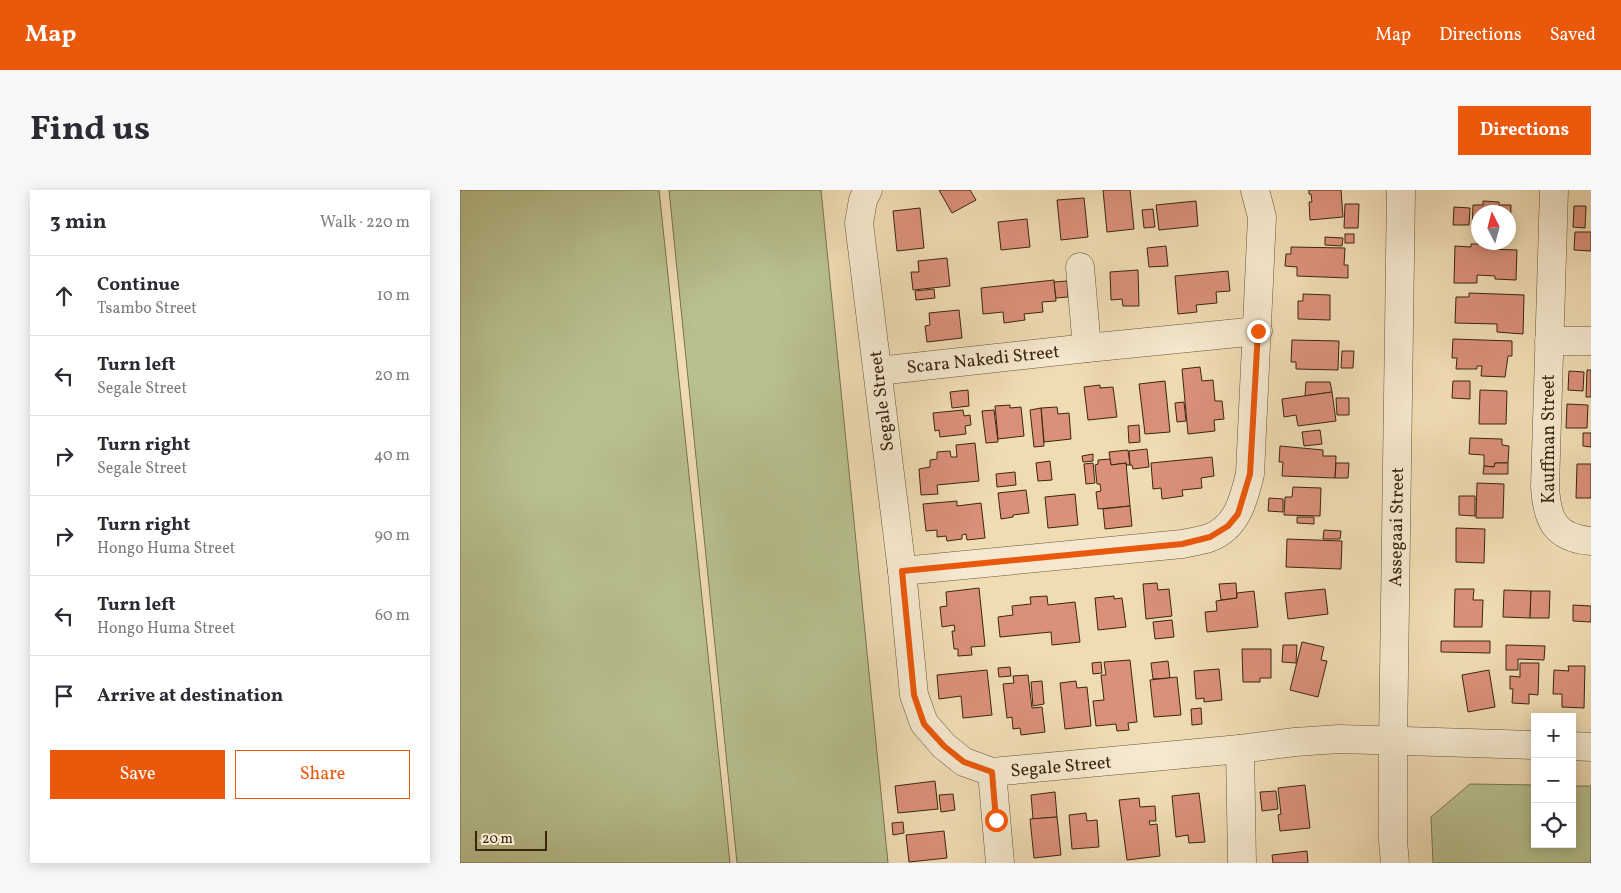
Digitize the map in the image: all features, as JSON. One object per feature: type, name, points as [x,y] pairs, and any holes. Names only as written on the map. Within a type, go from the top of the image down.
[{"type":"street","name":"Segale Street","points":[[868,190],[863,200],[859,223],[902,571],[914,695],[924,724],[944,746],[964,762],[992,772],[1339,739],[1531,745]]},
{"type":"street","points":[[902,571],[1182,544],[1210,537],[1228,526],[1238,514],[1250,474],[1262,217],[1255,190]]},
{"type":"street","name":"Assegaai Street","points":[[1395,863],[1393,841],[1394,742],[1402,190]]},
{"type":"street","name":"Kauffman Street","points":[[1554,190],[1548,340],[1546,508],[1554,524],[1565,535],[1591,541]]},
{"type":"street","points":[[1080,267],[1087,348]]},
{"type":"street","name":"Scara Nakedi Street","points":[[878,371],[1258,331]]},
{"type":"street","points":[[1548,340],[1591,340]]},
{"type":"street","points":[[1576,746],[1591,747]]},
{"type":"street","points":[[1240,749],[1242,863]]},
{"type":"street","points":[[992,772],[1000,863]]},
{"type":"green space","points":[[460,190],[659,190],[730,863],[460,863]]},
{"type":"green space","points":[[669,190],[821,190],[888,863],[737,863]]},
{"type":"green space","points":[[1470,784],[1531,785],[1531,848],[1576,848],[1576,786],[1591,786],[1591,863],[1433,863],[1431,817]]},
{"type":"building","points":[[939,190],[970,190],[976,200],[952,213]]},
{"type":"building","points":[[1103,190],[1130,190],[1134,229],[1107,232]]},
{"type":"building","points":[[1309,190],[1341,190],[1343,217],[1310,220],[1309,202],[1312,202]]},
{"type":"building","points":[[1084,198],[1088,237],[1061,240],[1057,200]]},
{"type":"building","points":[[1196,201],[1198,226],[1159,230],[1156,205]]},
{"type":"building","points":[[1483,201],[1499,202],[1499,205],[1483,205]]},
{"type":"building","points":[[1345,204],[1359,204],[1358,228],[1344,228]]},
{"type":"building","points":[[1574,206],[1586,206],[1585,228],[1573,227]]},
{"type":"building","points":[[1454,207],[1470,208],[1469,225],[1453,225]]},
{"type":"building","points":[[920,208],[924,248],[897,251],[893,211]]},
{"type":"building","points":[[1153,209],[1155,227],[1144,228],[1142,210]]},
{"type":"building","points":[[1027,219],[1030,247],[1001,250],[998,222]]},
{"type":"building","points":[[1575,232],[1591,232],[1591,251],[1574,250]]},
{"type":"building","points":[[1345,234],[1354,234],[1354,243],[1345,243]]},
{"type":"building","points":[[1325,237],[1343,238],[1342,246],[1325,245]]},
{"type":"building","points":[[1166,246],[1168,266],[1149,267],[1147,248]]},
{"type":"building","points":[[1455,246],[1471,247],[1471,250],[1517,250],[1516,280],[1495,279],[1495,276],[1477,275],[1477,283],[1454,283]]},
{"type":"building","points":[[1291,247],[1345,248],[1344,265],[1348,265],[1348,278],[1297,276],[1297,267],[1285,266],[1286,254],[1291,254]]},
{"type":"building","points":[[947,258],[950,286],[913,290],[911,272],[919,272],[918,261]]},
{"type":"building","points":[[1138,270],[1139,306],[1123,306],[1122,299],[1111,300],[1110,272]]},
{"type":"building","points":[[1228,271],[1230,291],[1216,292],[1217,303],[1196,305],[1197,312],[1178,314],[1175,276]]},
{"type":"building","points":[[1054,280],[1056,301],[1042,302],[1043,312],[1024,314],[1025,320],[1004,323],[1003,312],[983,314],[981,288]]},
{"type":"building","points":[[1067,281],[1068,297],[1056,298],[1054,282]]},
{"type":"building","points":[[934,289],[935,298],[916,300],[915,291]]},
{"type":"building","points":[[1469,293],[1524,295],[1523,334],[1497,332],[1497,324],[1455,323],[1456,297],[1469,297]]},
{"type":"building","points":[[1303,294],[1330,295],[1330,320],[1298,319],[1298,301],[1303,301]]},
{"type":"building","points":[[959,310],[962,338],[927,342],[925,326],[930,325],[929,313]]},
{"type":"building","points":[[1453,339],[1512,341],[1512,356],[1508,356],[1505,377],[1481,376],[1482,366],[1477,366],[1477,369],[1456,369],[1457,358],[1452,358]]},
{"type":"building","points":[[1292,340],[1339,341],[1338,370],[1296,369],[1296,362],[1291,362]]},
{"type":"building","points":[[1342,351],[1354,351],[1353,368],[1341,368]]},
{"type":"building","points":[[1200,367],[1202,381],[1213,380],[1215,401],[1222,401],[1224,419],[1214,420],[1215,431],[1188,434],[1182,369]]},
{"type":"building","points":[[1587,370],[1591,370],[1591,397],[1586,397]]},
{"type":"building","points":[[1569,371],[1584,372],[1583,391],[1568,390]]},
{"type":"building","points":[[1165,381],[1170,432],[1145,434],[1139,384]]},
{"type":"building","points":[[1453,381],[1470,381],[1470,399],[1452,398]]},
{"type":"building","points":[[1306,382],[1330,382],[1332,392],[1305,396]]},
{"type":"building","points":[[1100,385],[1100,388],[1113,387],[1117,417],[1088,420],[1084,387]]},
{"type":"building","points":[[968,390],[969,406],[952,408],[950,392]]},
{"type":"building","points":[[1480,390],[1507,391],[1506,424],[1479,424]]},
{"type":"building","points":[[1332,392],[1336,421],[1298,426],[1296,415],[1284,417],[1282,399]]},
{"type":"building","points":[[1336,398],[1349,398],[1349,415],[1337,415]]},
{"type":"building","points":[[1184,402],[1186,421],[1177,422],[1175,403]]},
{"type":"building","points":[[1567,404],[1588,405],[1587,428],[1566,428]]},
{"type":"building","points":[[1010,405],[1010,408],[1021,407],[1024,436],[998,439],[995,406]]},
{"type":"building","points":[[1057,407],[1058,414],[1069,413],[1071,439],[1044,442],[1041,408]]},
{"type":"building","points":[[1041,408],[1044,446],[1034,447],[1030,410]]},
{"type":"building","points":[[963,410],[964,416],[970,415],[971,425],[965,426],[966,434],[940,437],[939,430],[935,431],[933,413]]},
{"type":"building","points":[[994,410],[998,442],[986,443],[982,411]]},
{"type":"building","points":[[1139,425],[1140,442],[1129,443],[1128,426]]},
{"type":"building","points":[[1320,430],[1322,444],[1304,446],[1302,432]]},
{"type":"building","points":[[1583,433],[1591,433],[1591,447],[1583,446]]},
{"type":"building","points":[[1470,438],[1502,439],[1502,445],[1509,446],[1508,463],[1495,463],[1494,467],[1484,466],[1484,455],[1469,454]]},
{"type":"building","points":[[975,443],[979,481],[937,485],[938,494],[921,495],[919,469],[930,467],[930,460],[937,459],[937,452],[950,451],[951,457],[957,457],[956,445]]},
{"type":"building","points":[[1280,446],[1323,450],[1323,456],[1336,456],[1335,478],[1282,476],[1283,462],[1279,462]]},
{"type":"building","points":[[1147,449],[1149,467],[1133,469],[1132,465],[1130,465],[1129,451]]},
{"type":"building","points":[[1128,450],[1130,465],[1126,465],[1126,463],[1111,465],[1109,452]]},
{"type":"building","points":[[1093,454],[1093,461],[1083,462],[1082,456]]},
{"type":"building","points":[[1212,457],[1214,476],[1201,478],[1202,488],[1182,490],[1183,496],[1162,499],[1161,488],[1153,489],[1151,463]]},
{"type":"building","points":[[1110,459],[1111,465],[1126,463],[1130,506],[1098,509],[1096,492],[1101,491],[1100,484],[1097,484],[1095,465],[1098,464],[1098,460]]},
{"type":"building","points":[[1050,461],[1052,480],[1038,481],[1036,463]]},
{"type":"building","points":[[1093,463],[1095,483],[1086,484],[1084,464]]},
{"type":"building","points":[[1336,463],[1349,463],[1348,478],[1335,478]]},
{"type":"building","points":[[1495,463],[1508,463],[1508,474],[1483,474],[1484,466],[1494,467]]},
{"type":"building","points":[[1577,464],[1591,464],[1591,498],[1576,498]]},
{"type":"building","points":[[1015,472],[1016,485],[997,487],[996,474]]},
{"type":"building","points":[[1477,483],[1504,484],[1503,518],[1476,518]]},
{"type":"building","points":[[1293,487],[1321,488],[1320,516],[1284,515],[1285,497],[1292,497]]},
{"type":"building","points":[[1026,490],[1029,513],[1001,519],[998,493]]},
{"type":"building","points":[[1075,494],[1078,525],[1048,528],[1045,497]]},
{"type":"building","points":[[1459,496],[1475,496],[1475,516],[1459,515]]},
{"type":"building","points":[[1269,498],[1283,499],[1283,512],[1268,511]]},
{"type":"building","points":[[957,501],[957,506],[981,503],[985,538],[967,540],[966,534],[962,535],[962,539],[947,541],[946,536],[937,537],[937,530],[926,531],[923,504]]},
{"type":"building","points":[[1130,506],[1132,526],[1105,529],[1103,509]]},
{"type":"building","points":[[1297,517],[1314,517],[1314,524],[1297,523]]},
{"type":"building","points":[[1456,528],[1485,529],[1484,563],[1456,562]]},
{"type":"building","points":[[1324,530],[1341,531],[1340,539],[1323,539]]},
{"type":"building","points":[[1287,539],[1342,541],[1341,569],[1286,567]]},
{"type":"building","points":[[1157,583],[1158,590],[1169,589],[1172,616],[1146,619],[1143,584]]},
{"type":"building","points":[[1236,583],[1237,598],[1221,600],[1219,584]]},
{"type":"building","points":[[979,588],[985,646],[971,647],[972,655],[958,656],[958,649],[954,649],[952,631],[955,631],[954,625],[942,627],[940,607],[947,606],[946,592]]},
{"type":"building","points":[[1325,589],[1328,614],[1288,619],[1285,593]]},
{"type":"building","points":[[1455,589],[1474,589],[1473,600],[1483,600],[1482,627],[1454,627]]},
{"type":"building","points":[[1504,590],[1531,591],[1530,618],[1503,617]]},
{"type":"building","points":[[1254,591],[1258,627],[1207,632],[1205,612],[1217,611],[1216,601],[1237,598],[1237,593]]},
{"type":"building","points":[[1531,591],[1550,591],[1549,618],[1530,618]]},
{"type":"building","points":[[1047,596],[1048,605],[1075,602],[1080,642],[1052,645],[1051,632],[1000,637],[998,617],[1013,615],[1012,606],[1031,604],[1030,597]]},
{"type":"building","points":[[1114,596],[1114,599],[1122,598],[1126,627],[1098,630],[1095,598]]},
{"type":"building","points":[[1573,605],[1591,606],[1591,622],[1573,621]]},
{"type":"building","points":[[1172,620],[1174,637],[1155,639],[1153,622]]},
{"type":"building","points":[[1441,641],[1490,641],[1490,653],[1441,652]]},
{"type":"building","points":[[1302,642],[1324,647],[1321,660],[1327,661],[1318,697],[1290,690]]},
{"type":"building","points":[[1283,645],[1297,645],[1296,663],[1282,662]]},
{"type":"building","points":[[1506,645],[1545,646],[1544,660],[1518,659],[1518,670],[1506,670]]},
{"type":"building","points":[[1242,649],[1271,649],[1271,678],[1260,678],[1260,682],[1243,682]]},
{"type":"building","points":[[1130,660],[1137,722],[1128,723],[1129,730],[1117,731],[1116,724],[1096,726],[1093,701],[1104,700],[1101,675],[1106,675],[1104,662]]},
{"type":"building","points":[[1168,661],[1170,678],[1153,679],[1151,663]]},
{"type":"building","points":[[1101,662],[1102,673],[1093,674],[1092,663]]},
{"type":"building","points":[[1520,663],[1539,663],[1538,695],[1529,694],[1529,704],[1512,703],[1513,689],[1510,689],[1510,676],[1520,677]]},
{"type":"building","points":[[1568,666],[1585,666],[1584,708],[1562,707],[1562,694],[1553,694],[1554,670],[1569,671]]},
{"type":"building","points":[[1010,667],[1011,676],[999,677],[998,668]]},
{"type":"building","points":[[1219,669],[1222,700],[1204,702],[1204,698],[1196,699],[1194,671]]},
{"type":"building","points":[[987,670],[992,715],[963,718],[961,696],[939,699],[937,675]]},
{"type":"building","points":[[1489,670],[1495,707],[1468,712],[1462,675]]},
{"type":"building","points":[[1028,675],[1032,708],[1042,707],[1045,732],[1021,735],[1020,728],[1013,729],[1012,717],[1007,718],[1003,684],[1014,683],[1013,676]]},
{"type":"building","points":[[1177,677],[1181,715],[1154,717],[1150,680]]},
{"type":"building","points":[[1042,681],[1044,704],[1033,706],[1031,682]]},
{"type":"building","points":[[1076,681],[1077,688],[1087,687],[1091,726],[1065,729],[1060,683]]},
{"type":"building","points":[[1201,708],[1202,724],[1192,725],[1191,709]]},
{"type":"building","points":[[935,781],[938,809],[898,813],[895,786]]},
{"type":"building","points":[[1305,785],[1310,828],[1280,831],[1278,815],[1281,814],[1278,788]]},
{"type":"building","points":[[1276,791],[1278,809],[1262,811],[1260,792]]},
{"type":"building","points":[[1055,792],[1057,817],[1033,819],[1031,795]]},
{"type":"building","points":[[1199,793],[1205,842],[1189,843],[1188,835],[1176,837],[1172,796]]},
{"type":"building","points":[[953,794],[955,810],[941,812],[939,795]]},
{"type":"building","points":[[1139,798],[1140,807],[1155,806],[1156,821],[1149,821],[1150,825],[1157,824],[1160,856],[1127,860],[1119,800]]},
{"type":"building","points":[[1086,813],[1087,821],[1097,820],[1099,847],[1072,849],[1069,815]]},
{"type":"building","points":[[1057,817],[1061,855],[1034,858],[1030,819]]},
{"type":"building","points":[[903,822],[904,833],[893,835],[892,823]]},
{"type":"building","points":[[944,831],[947,858],[909,862],[906,835]]},
{"type":"building","points":[[1307,851],[1308,863],[1273,863],[1272,855]]},
{"type":"route","points":[[996,820],[992,772],[964,762],[944,746],[924,724],[914,695],[902,571],[1182,544],[1210,537],[1228,526],[1238,514],[1250,474],[1258,331]]}]
